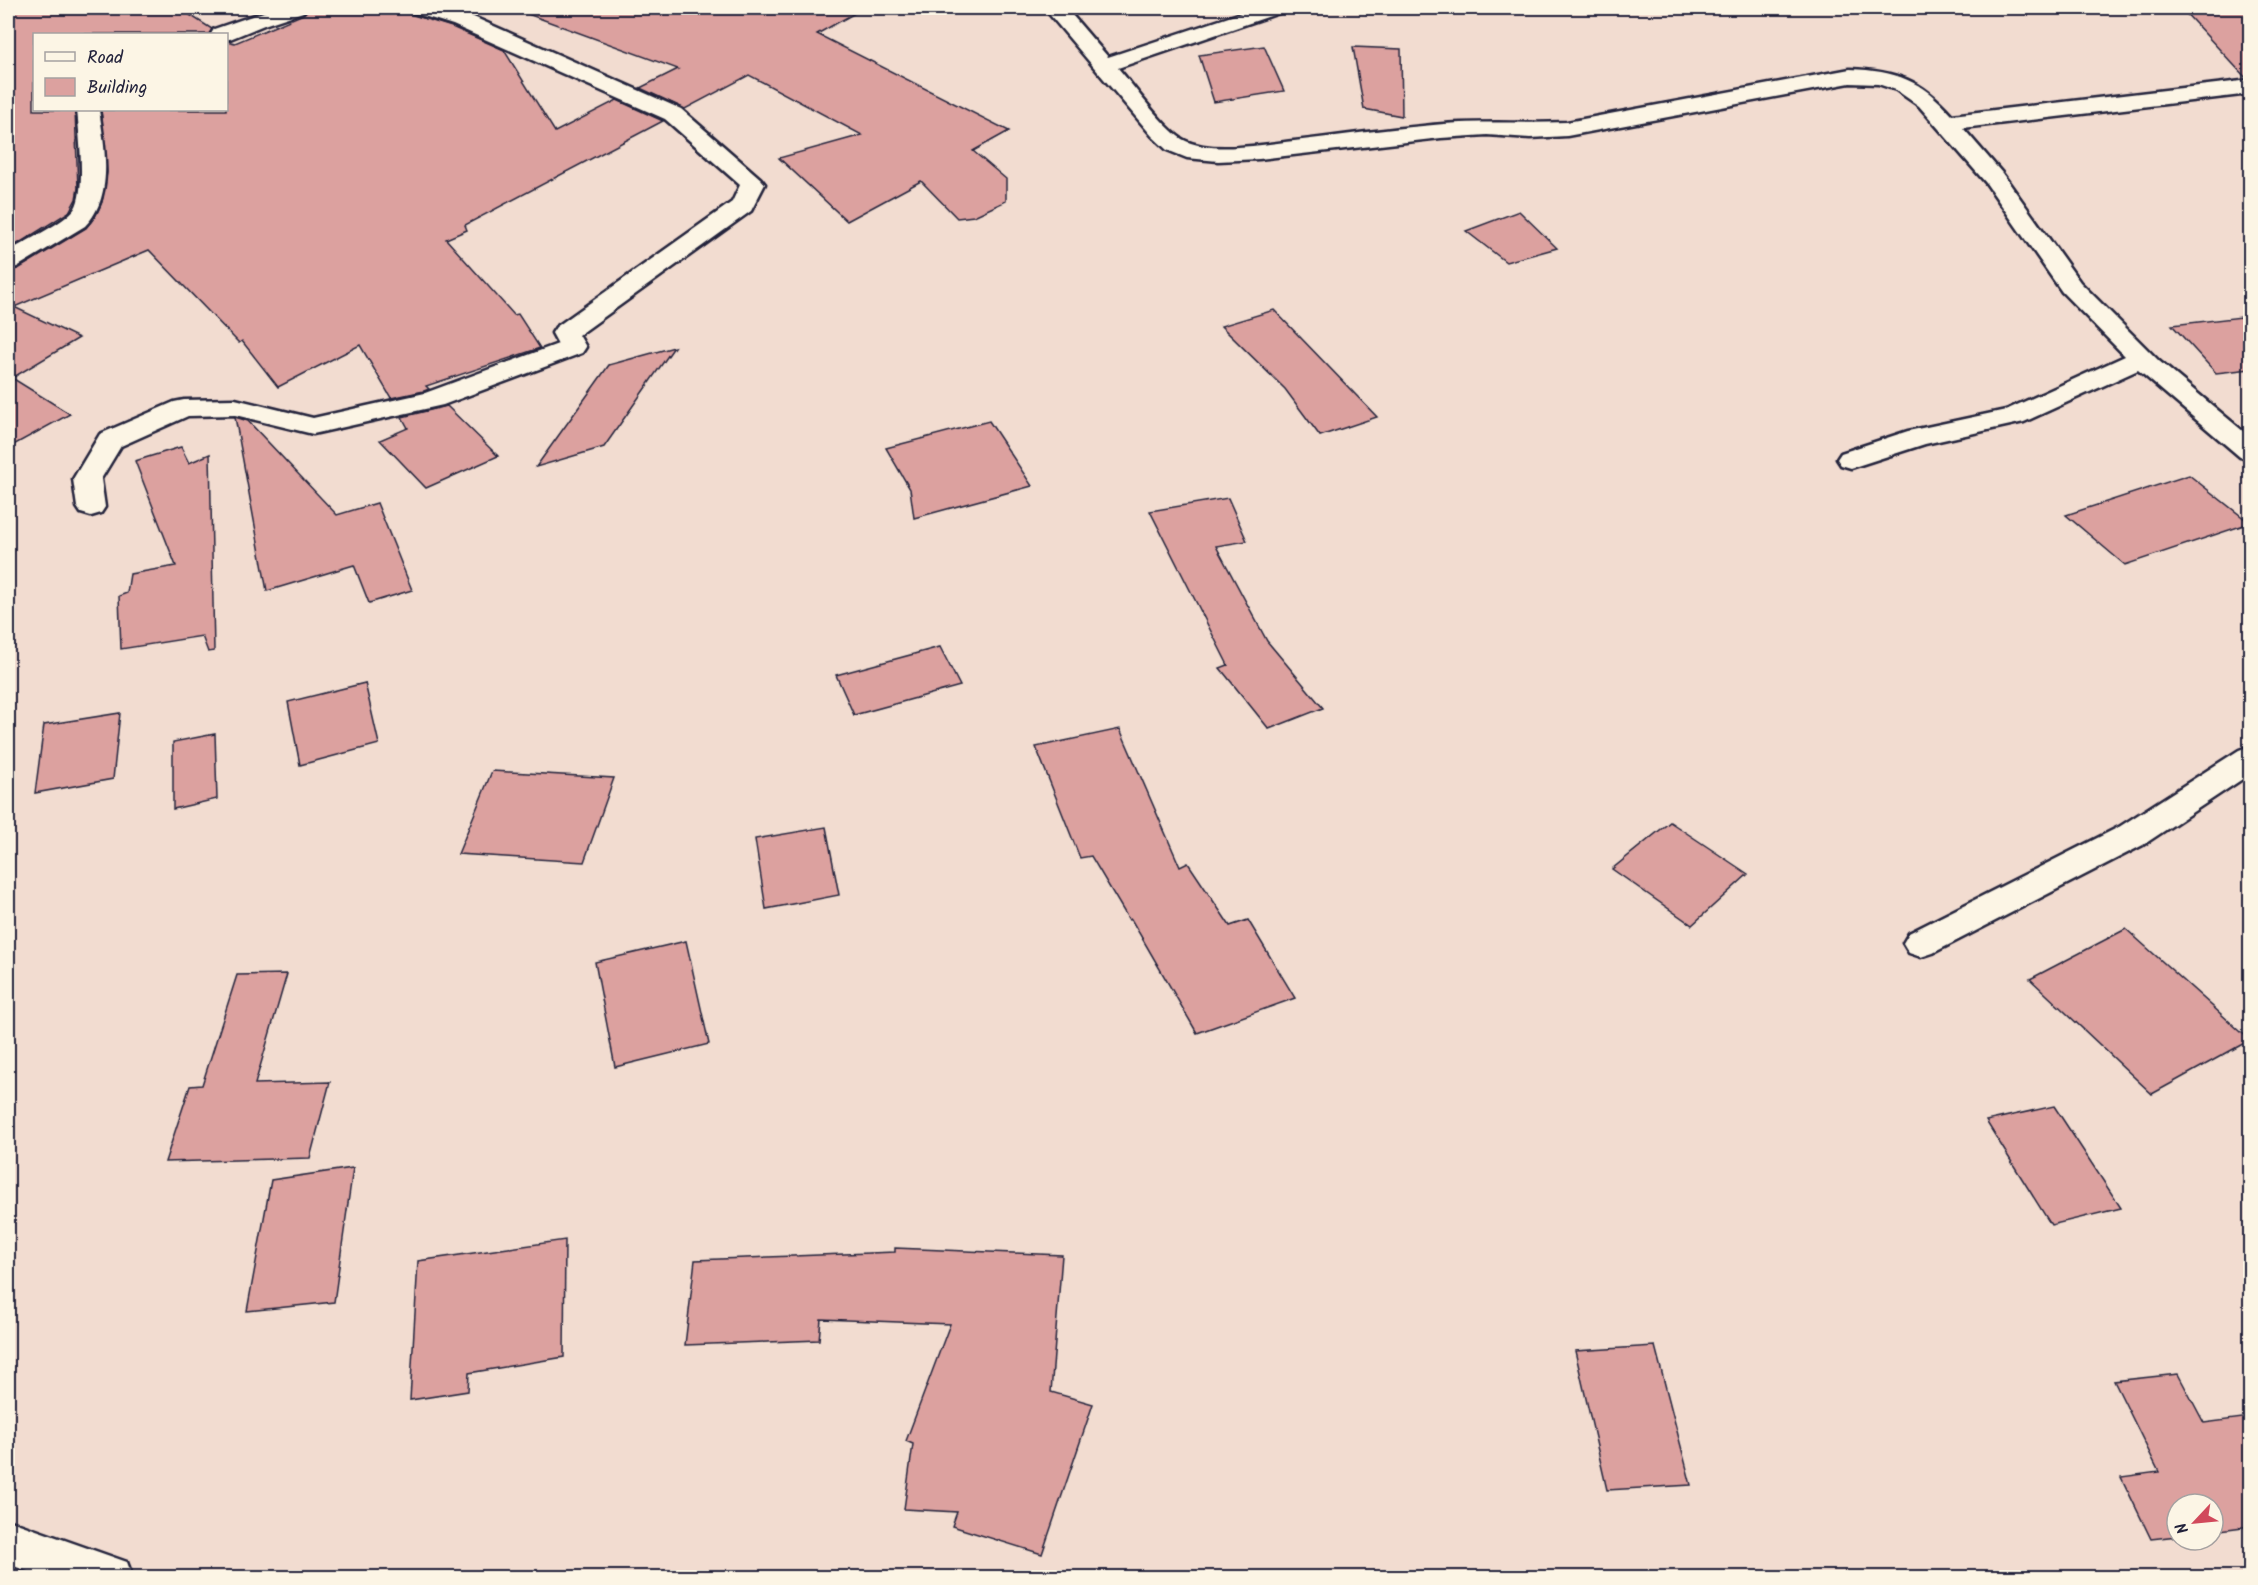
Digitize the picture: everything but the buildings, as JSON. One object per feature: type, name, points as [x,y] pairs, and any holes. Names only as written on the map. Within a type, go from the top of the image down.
[{"type":"street","points":[[224,33],[256,20],[296,8]]},
{"type":"street","points":[[91,507],[87,479],[110,441],[184,408],[235,407],[313,426],[433,399],[573,347],[565,333],[742,206],[753,184],[673,114],[461,20],[418,8]]},
{"type":"street","points":[[1055,8],[1160,131],[1175,145],[1196,153],[1259,152],[1441,131],[1487,128],[1530,131],[1567,129],[1850,76],[1880,77],[1904,85],[1927,101],[1994,178],[2071,287],[2141,359],[2250,451]]},
{"type":"street","points":[[1105,65],[1275,8]]},
{"type":"street","points":[[1944,123],[2250,87]]},
{"type":"street","points":[[8,262],[76,221],[85,212],[90,201],[93,147],[88,111]]},
{"type":"street","points":[[1851,459],[1918,437],[2014,416],[2141,359]]},
{"type":"street","points":[[1921,943],[2131,836],[2250,758]]},
{"type":"street","points":[[8,1542],[111,1578]]}]
